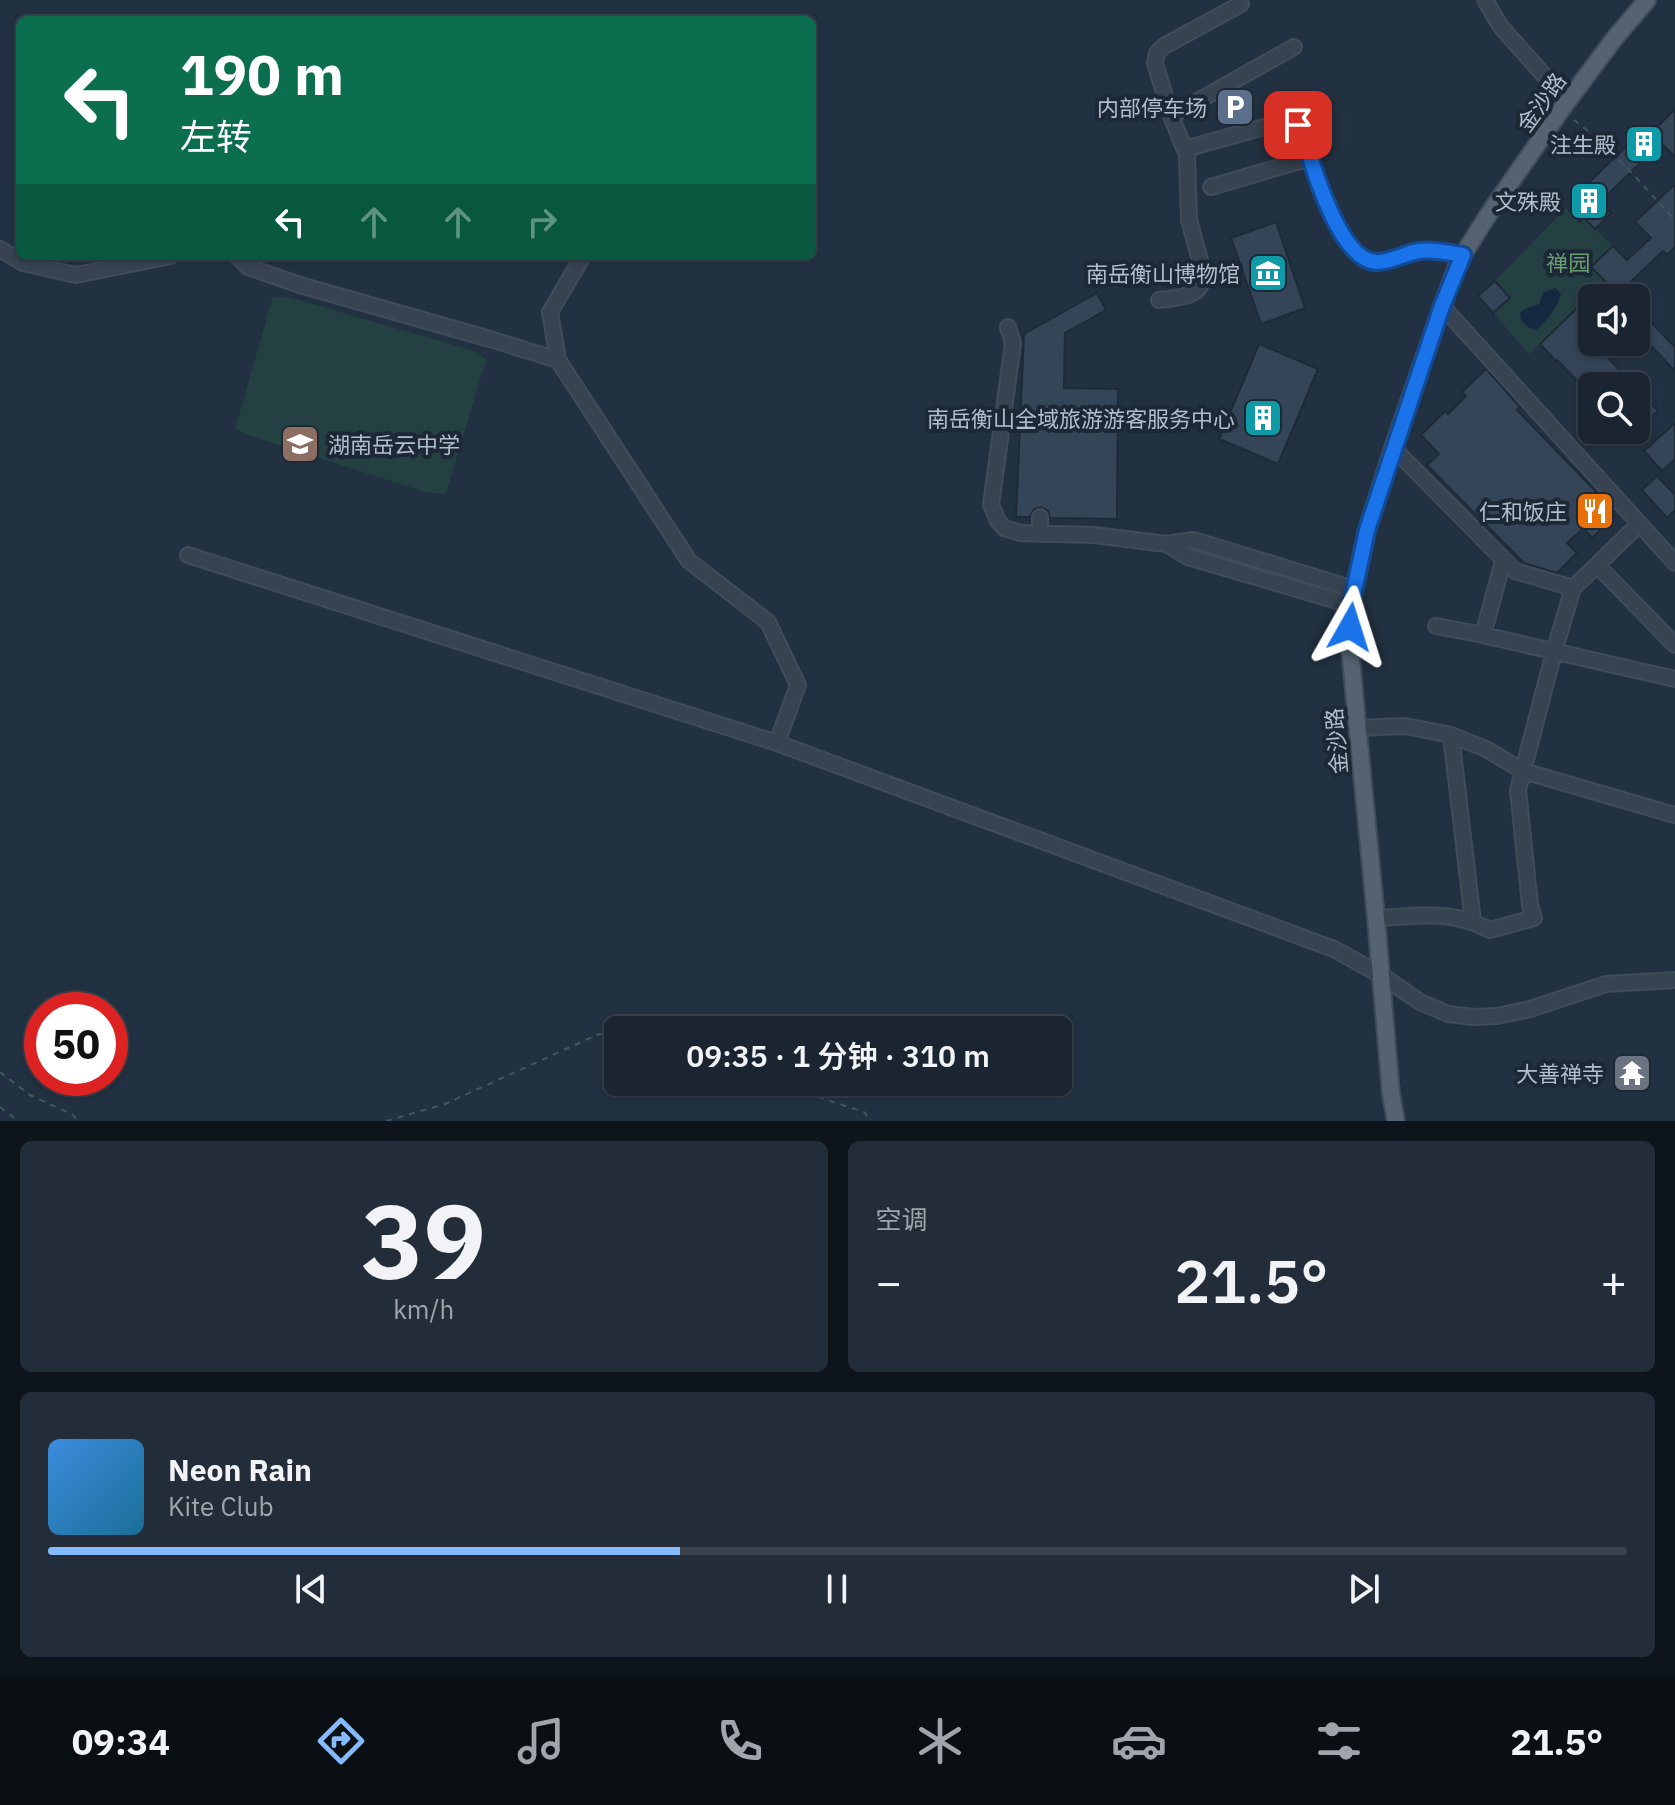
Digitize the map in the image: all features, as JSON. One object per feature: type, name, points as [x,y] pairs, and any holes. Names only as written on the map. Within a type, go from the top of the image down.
[{"type":"main road","name":"金沙路","points":[[1396,1121],[1350,649],[1352,597],[1367,530],[1442,306],[1463,255],[1564,106],[1647,0]]},
{"type":"street","points":[[1485,0],[1501,27],[1564,106]]},
{"type":"street","points":[[1159,300],[1196,292],[1201,286],[1203,271],[1189,220],[1187,155],[1155,63],[1157,53],[1164,46],[1241,4]]},
{"type":"street","points":[[1171,116],[1294,47]]},
{"type":"street","points":[[1185,149],[1289,121],[1296,123],[1329,210],[1342,234],[1365,260],[1386,261],[1421,250],[1463,255]]},
{"type":"street","points":[[1211,187],[1310,158]]},
{"type":"street","points":[[18,260],[76,275],[151,260]]},
{"type":"street","points":[[241,260],[248,267],[300,285],[558,360]]},
{"type":"street","points":[[581,260],[550,312],[558,360],[689,561],[768,622],[798,685],[777,743]]},
{"type":"street","points":[[1442,306],[1675,563]]},
{"type":"street","points":[[1008,327],[1013,343],[991,505],[1004,528],[1021,533],[1094,535],[1166,544],[1188,557],[1352,597]]},
{"type":"street","points":[[1393,448],[1515,571],[1573,588]]},
{"type":"street","points":[[1040,517],[1040,534]]},
{"type":"street","points":[[1376,918],[1445,914],[1473,921],[1490,930],[1534,918],[1518,790],[1554,652],[1573,588],[1639,524]]},
{"type":"street","points":[[188,555],[777,743],[1334,949],[1381,975],[1420,1002],[1448,1014],[1497,1016],[1530,1009],[1606,984],[1675,980]]},
{"type":"street","points":[[1483,635],[1503,561]]},
{"type":"street","points":[[1597,565],[1675,645]]},
{"type":"street","points":[[1436,626],[1675,679]]},
{"type":"street","points":[[1356,728],[1405,726],[1451,735],[1486,749],[1523,771],[1675,815]]},
{"type":"street","points":[[1451,735],[1473,921]]},
{"type":"path","points":[[1564,106],[1675,220]]},
{"type":"path","points":[[386,1121],[445,1104],[604,1034]]},
{"type":"path","points":[[0,1072],[30,1095],[73,1115],[78,1121]]},
{"type":"path","points":[[815,1096],[864,1112],[871,1121]]},
{"type":"path","points":[[0,1107],[18,1121]]},
{"type":"green space","name":"禅园","points":[[1566,208],[1580,222],[1584,218],[1627,260],[1605,284],[1578,284],[1578,308],[1529,354],[1493,313],[1510,298],[1495,281]]},
{"type":"green space","points":[[273,297],[292,298],[471,350],[486,359],[446,494],[425,492],[235,429]]},
{"type":"water","points":[[1555,288],[1561,294],[1551,314],[1536,330],[1527,326],[1521,320],[1520,313],[1539,304],[1544,292]]},
{"type":"building","points":[[1675,109],[1675,157],[1661,143],[1600,202],[1611,213],[1595,229],[1584,218],[1580,222],[1569,211],[1588,192],[1584,187],[1647,127],[1652,132]]},
{"type":"building","points":[[1675,184],[1675,247],[1667,255],[1663,251],[1628,284],[1602,284],[1605,281],[1591,267],[1613,246],[1627,260],[1651,238],[1635,222]]},
{"type":"building","name":"南岳衡山博物馆","points":[[1276,222],[1305,308],[1261,324],[1231,238]]},
{"type":"building","points":[[1495,281],[1510,298],[1493,313],[1478,296]]},
{"type":"building","points":[[1097,293],[1106,310],[1065,333],[1064,388],[1118,389],[1117,519],[1050,518],[1048,511],[1041,507],[1034,509],[1030,517],[1016,517],[1024,334]]},
{"type":"building","points":[[1578,307],[1578,356],[1606,356],[1621,372],[1578,372],[1578,382],[1540,344]]},
{"type":"building","points":[[1650,321],[1675,347],[1675,371],[1650,345]]},
{"type":"building","name":"南岳衡山全域旅游游客服务中心","points":[[1259,344],[1318,369],[1278,464],[1219,439]]},
{"type":"building","points":[[1486,369],[1520,407],[1517,410],[1609,505],[1606,507],[1615,516],[1592,538],[1584,528],[1567,543],[1577,553],[1557,573],[1524,563],[1427,465],[1439,454],[1421,435],[1445,411],[1448,414],[1466,396],[1462,392]]},
{"type":"building","points":[[1650,402],[1658,411],[1650,418]]},
{"type":"building","points":[[1675,423],[1675,459],[1662,471],[1644,451]]},
{"type":"building","points":[[1657,476],[1675,495],[1675,510],[1667,518],[1642,490]]},
{"type":"place","name":"内部停车场","points":[[1235,107]]},
{"type":"place","name":"注生殿","points":[[1644,144]]},
{"type":"place","name":"文殊殿","points":[[1589,201]]},
{"type":"place","name":"南岳衡山博物馆","points":[[1268,273]]},
{"type":"place","name":"南岳衡山全域旅游游客服务中心","points":[[1263,418]]},
{"type":"place","name":"湖南岳云中学","points":[[300,444]]},
{"type":"place","name":"仁和饭庄","points":[[1595,511]]},
{"type":"place","name":"大善禅寺","points":[[1632,1073]]},
{"type":"route","points":[[1298,125],[1329,210],[1342,234],[1361,257],[1378,262],[1421,250],[1463,255],[1442,306],[1367,530],[1351,605],[1350,627]]}]
